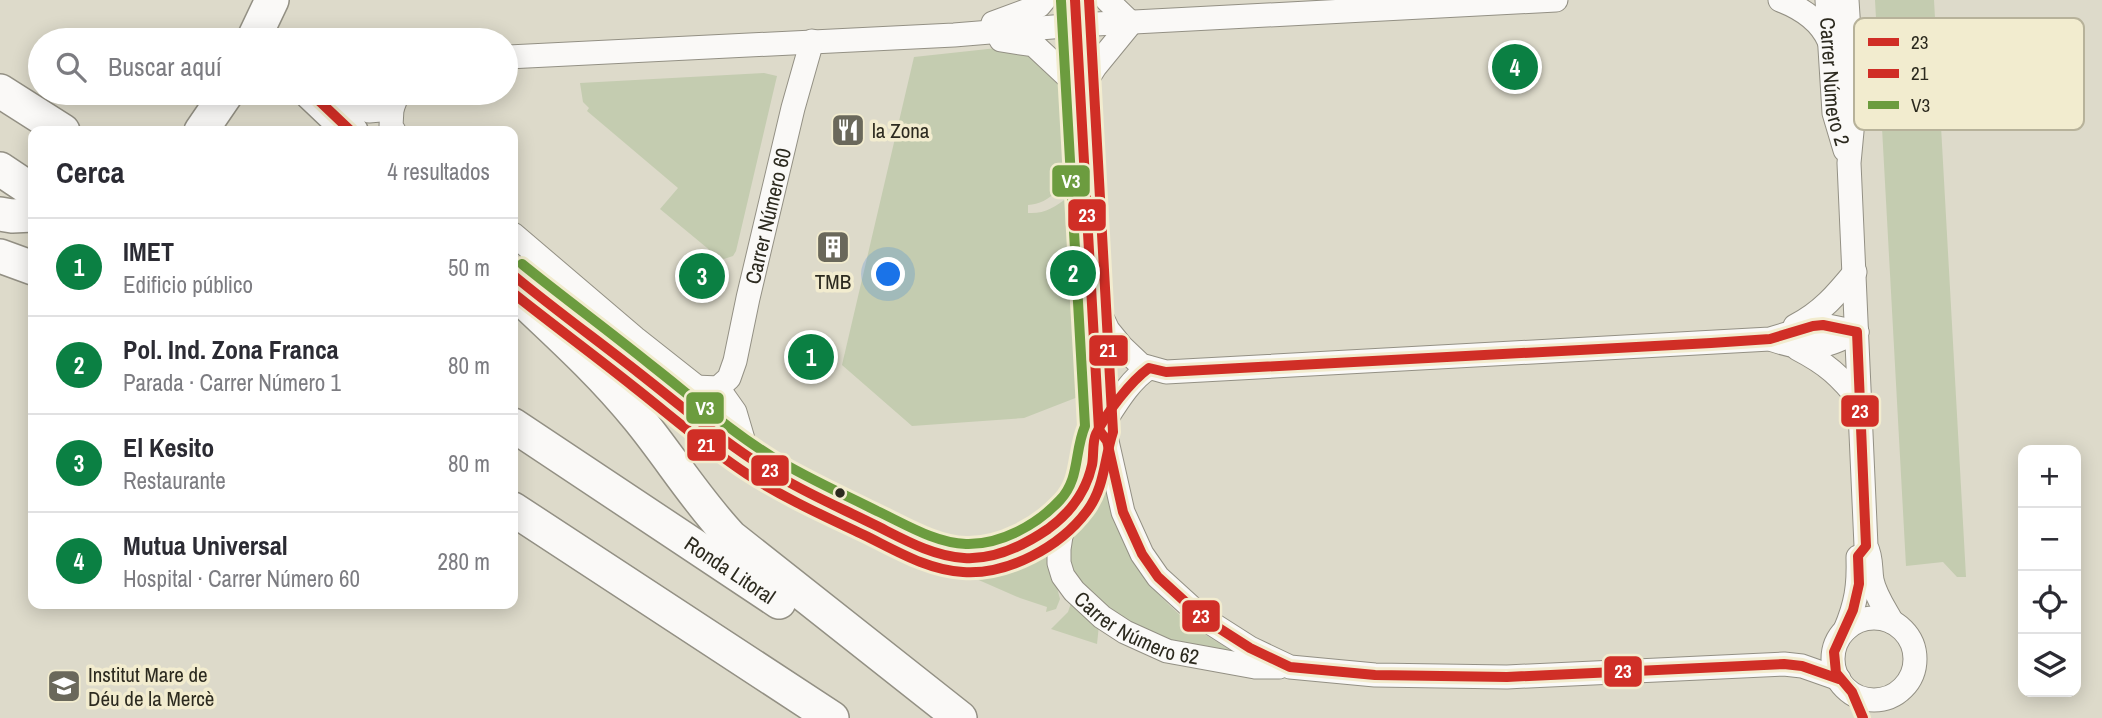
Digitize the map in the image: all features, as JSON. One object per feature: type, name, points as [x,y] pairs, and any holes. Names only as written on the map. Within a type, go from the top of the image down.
[{"type":"highway","points":[[260,28],[273,0]]},
{"type":"highway","points":[[273,0],[279,28]]},
{"type":"highway","points":[[0,91],[55,126]]},
{"type":"highway","points":[[204,126],[219,105]]},
{"type":"highway","points":[[324,105],[346,126]]},
{"type":"highway","points":[[0,214],[28,215]]},
{"type":"highway","points":[[0,256],[28,266]]},
{"type":"highway","points":[[518,296],[621,397],[705,509],[731,537],[960,718]]},
{"type":"highway","name":"Ronda Litoral","points":[[518,428],[853,652],[946,718]]},
{"type":"highway","points":[[519,513],[832,718]]},
{"type":"street","points":[[518,56],[954,35],[1039,6],[1044,0]]},
{"type":"street","points":[[1075,0],[1099,430]]},
{"type":"street","points":[[1107,0],[1130,23]]},
{"type":"street","points":[[962,33],[1556,0]]},
{"type":"street","points":[[1780,0],[1812,18],[1825,30],[1829,41]]},
{"type":"street","name":"Carrer Número 2","points":[[1827,0],[1834,113],[1849,163]]},
{"type":"street","name":"Carrer Número 2","points":[[1834,0],[1840,66],[1854,110]]},
{"type":"street","name":"Carrer Número 2","points":[[1847,0],[1854,110],[1849,163],[1866,546],[1871,556],[1872,581],[1892,622]]},
{"type":"street","points":[[1082,89],[1095,67],[1130,23]]},
{"type":"street","points":[[962,33],[1034,45],[1082,89]]},
{"type":"street","name":"Carrer Número 60","points":[[708,388],[729,378],[735,362],[811,41]]},
{"type":"street","points":[[357,105],[369,111],[395,111]]},
{"type":"street","points":[[518,238],[635,338],[708,388],[735,412],[748,456]]},
{"type":"street","points":[[1770,339],[1816,313],[1833,299],[1855,272]]},
{"type":"street","points":[[1089,277],[1108,330],[1141,365],[1166,372],[1770,339],[1823,325],[1857,332]]},
{"type":"street","name":"Carrer Número 62","points":[[518,279],[769,471],[822,500],[915,544],[963,558],[991,556],[1007,552],[1049,528],[1071,510]]},
{"type":"street","points":[[1796,347],[1820,348],[1857,332]]},
{"type":"street","points":[[1770,339],[1796,347],[1820,361],[1841,377],[1860,401]]},
{"type":"street","points":[[1099,430],[1129,387],[1149,368]]},
{"type":"street","points":[[673,400],[678,392],[690,387],[708,388]]},
{"type":"street","name":"Carrer Número 62","points":[[1290,667],[1250,648],[1203,618],[1158,577],[1142,554],[1123,512],[1107,441],[1099,430],[1094,436],[1089,480],[1071,510],[1061,536],[1059,563],[1063,576],[1074,591],[1101,617],[1125,632],[1167,650],[1255,667],[1290,667],[1375,675],[1507,677],[1784,664],[1802,666],[1846,686]]},
{"type":"street","name":"Carrer Número 2","points":[[1845,630],[1859,584],[1858,556],[1866,546]]},
{"type":"street","points":[[1846,686],[1865,698],[1875,700],[1898,692],[1913,674],[1915,655],[1909,637],[1892,622],[1867,618],[1845,630],[1837,642],[1834,663],[1846,686],[1863,718]]},
{"type":"street","points":[[1888,718],[1898,692]]},
{"type":"green space","points":[[1875,0],[1934,0],[1935,18],[1876,18]]},
{"type":"green space","points":[[997,48],[1024,52],[1056,80],[1060,89],[1064,119],[1064,153],[1060,182],[1050,197],[1040,203],[1028,205],[1028,213],[1050,209],[1068,197],[1078,397],[1024,418],[912,426],[842,365],[914,57]]},
{"type":"green space","points":[[764,73],[777,76],[736,251],[733,256],[724,259],[718,257],[660,209],[678,188],[587,111],[589,108],[583,102],[580,83]]},
{"type":"green space","points":[[1882,130],[1941,130],[1966,577],[1957,577],[1943,562],[1906,566]]},
{"type":"green space","points":[[1103,477],[1113,517],[1140,570],[1165,601],[1186,620],[1233,652],[1173,643],[1106,611],[1069,568],[1067,537],[1078,513]]},
{"type":"green space","points":[[1053,538],[1052,569],[1060,599],[1056,609],[1046,612],[1047,607],[933,560],[1018,559]]},
{"type":"green space","points":[[1072,600],[1099,625],[1097,644],[1051,629],[1068,612]]},
{"type":"transit line","name":"23","points":[[1075,0],[1099,430]]},
{"type":"transit line","name":"21","points":[[518,297],[718,454],[761,483],[804,506],[912,558],[950,570],[980,572],[998,569],[1032,556],[1063,536],[1093,502],[1101,483],[1113,432],[1089,0]]},
{"type":"transit line","name":"V3","points":[[522,264],[727,425],[758,448],[799,472],[932,537],[966,544],[992,541],[1017,532],[1040,518],[1066,492],[1074,474],[1085,426],[1061,1]]},
{"type":"transit line","name":"23","points":[[324,105],[346,126]]},
{"type":"transit line","name":"23","points":[[518,279],[761,465],[803,490],[907,541],[941,554],[964,558],[986,557],[1008,551],[1048,529],[1063,516],[1086,484],[1092,465],[1095,437],[1101,425],[1127,389],[1149,368],[1166,372],[1711,343],[1770,339],[1823,325],[1857,332],[1866,546],[1858,556],[1859,584],[1853,610],[1834,652],[1836,673],[1852,692],[1863,718]]},
{"type":"transit line","name":"23","points":[[1099,430],[1107,441],[1123,512],[1142,554],[1158,577],[1203,618],[1250,648],[1290,667],[1375,675],[1507,677],[1784,664],[1802,666],[1839,679]]},
{"type":"place","name":"Mutua Universal","points":[[1515,67]]},
{"type":"place","name":"la Zona","points":[[848,130]]},
{"type":"place","name":"TMB","points":[[833,247]]},
{"type":"place","name":"Pol. Ind. Zona Franca","points":[[1073,273]]},
{"type":"place","name":"El Kesito","points":[[702,276]]},
{"type":"place","name":"IMET","points":[[811,357]]},
{"type":"place","name":"Institut Mare de Déu de la Mercè","points":[[64,686]]}]
